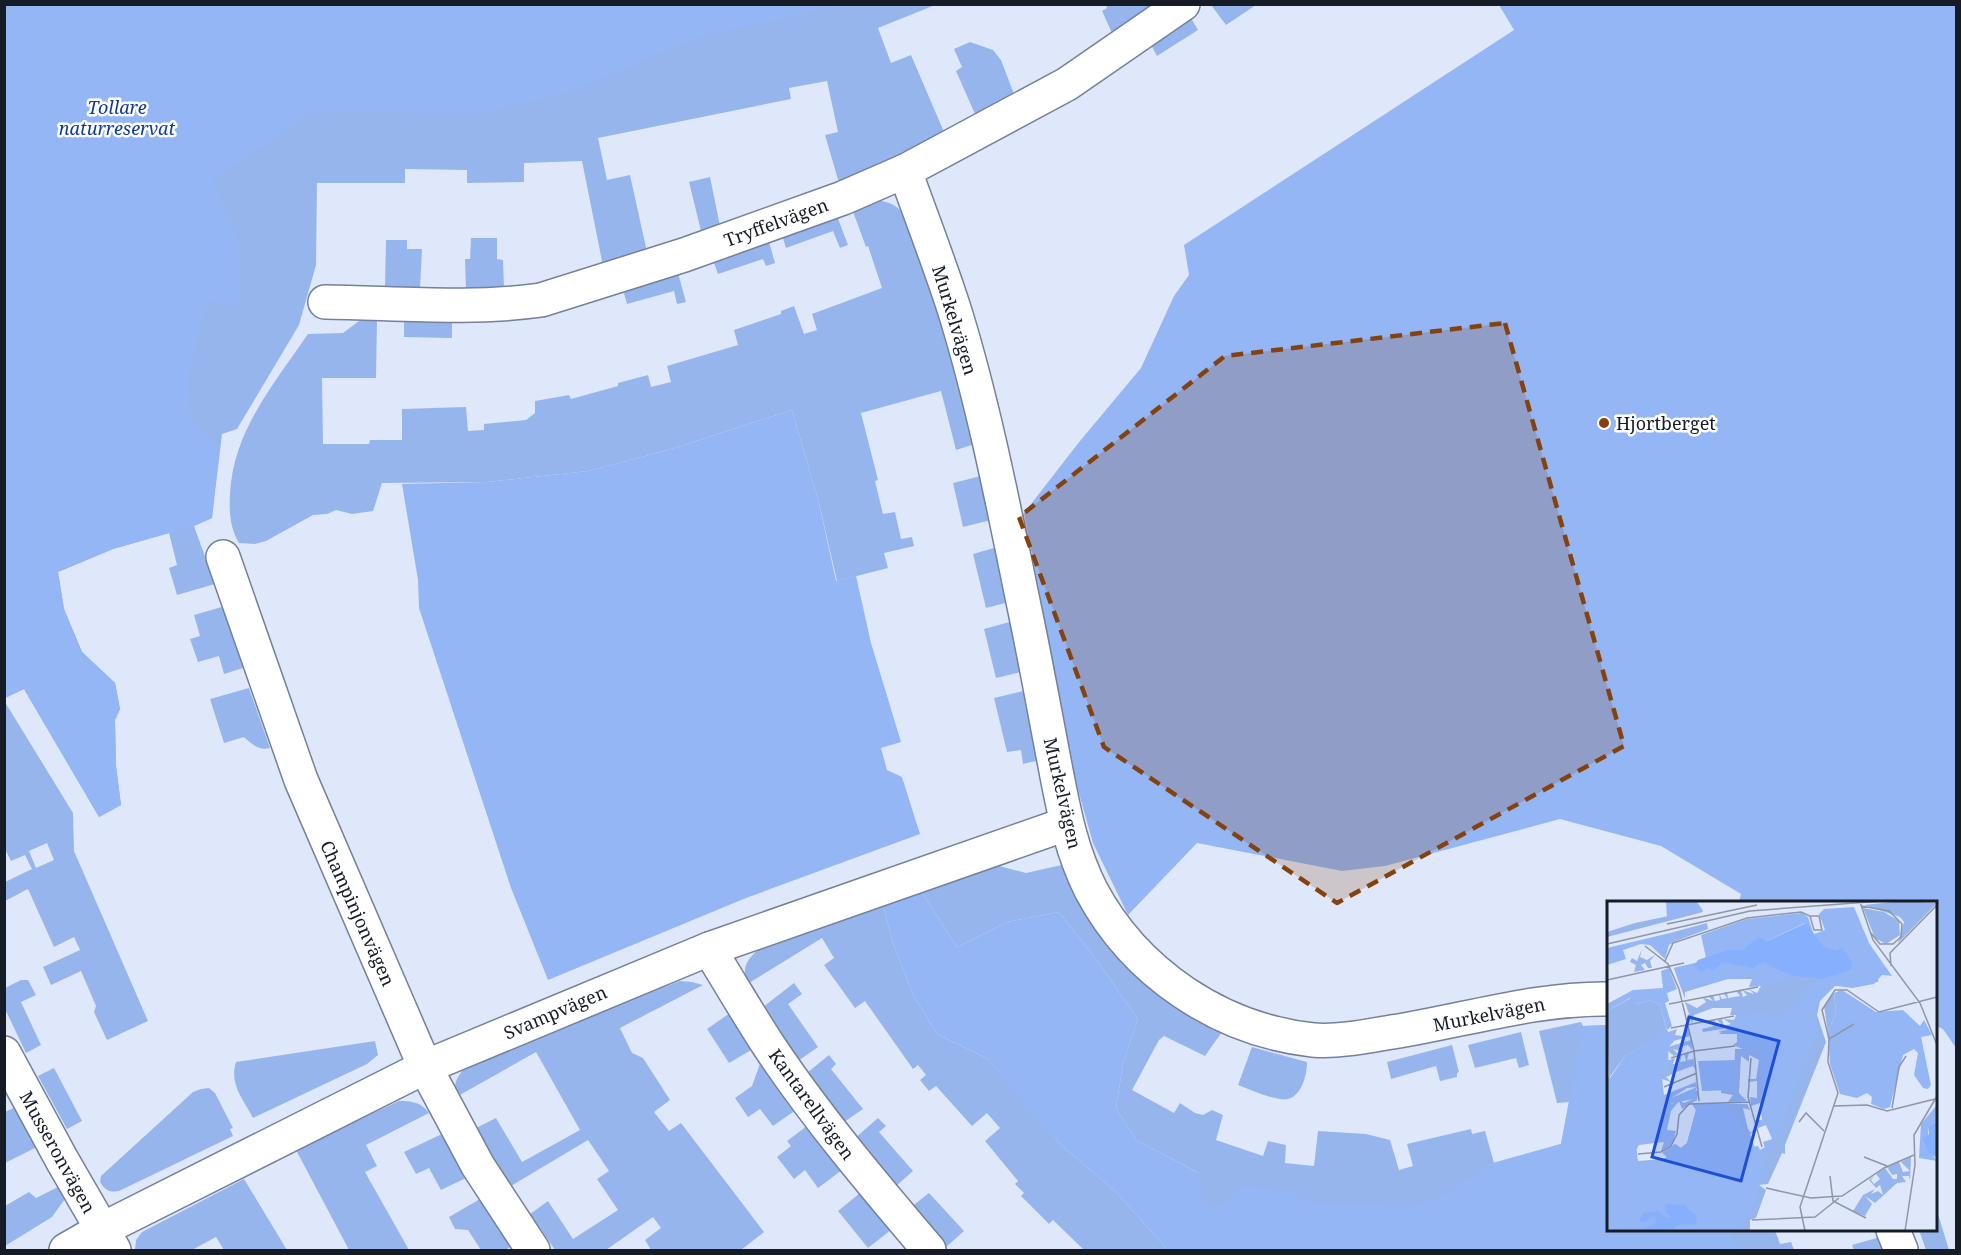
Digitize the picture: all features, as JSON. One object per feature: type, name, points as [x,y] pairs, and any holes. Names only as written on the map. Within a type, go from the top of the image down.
[{"type":"street","name":"Tryffelvägen","points":[[326,302],[465,306],[541,300],[684,255],[843,198],[905,171],[1067,84],[1183,4]]},
{"type":"street","name":"Murkelvägen","points":[[905,171],[956,313],[973,374],[1020,587],[1066,824],[1078,861],[1092,892],[1134,951],[1159,975],[1194,1000],[1234,1020],[1275,1034],[1316,1041],[1364,1037],[1430,1027],[1538,1004],[1578,998],[1607,999]]},
{"type":"street","name":"Champinjonvägen","points":[[223,556],[301,780],[425,1066],[478,1166],[533,1251]]},
{"type":"street","name":"Svampvägen","points":[[66,1251],[107,1240],[425,1066],[709,949],[1066,824]]},
{"type":"street","name":"Kantarellvägen","points":[[709,949],[789,1076],[859,1168],[929,1251]]},
{"type":"street","name":"Musseronvägen","points":[[4,1053],[107,1240]]},
{"type":"street","points":[[1893,1231],[1901,1251]]},
{"type":"highlighted area","points":[[1505,323],[1624,746],[1337,903],[1104,747],[1019,517],[1225,356]]},
{"type":"green space","name":"Tollare naturreservat","points":[[5,4],[832,5],[831,8],[698,37],[569,92],[486,112],[311,113],[212,178],[238,241],[239,308],[208,300],[187,379],[191,421],[213,444],[219,446],[212,518],[194,526],[113,549],[58,572],[64,609],[82,652],[115,683],[120,709],[115,720],[116,766],[121,805],[99,817],[24,689],[5,698]]},
{"type":"green space","points":[[1106,4],[1153,5],[1112,33],[1102,11],[1107,8]]},
{"type":"green space","name":"Tollare naturreservat","points":[[5,5],[935,5],[878,28],[891,63],[911,55],[944,132],[839,183],[825,135],[838,132],[827,81],[789,88],[791,99],[598,138],[607,180],[630,175],[647,252],[603,266],[582,161],[524,163],[524,182],[467,183],[467,170],[405,169],[405,183],[317,183],[316,265],[299,325],[237,429],[222,434],[212,518],[194,526],[215,584],[177,595],[169,568],[177,565],[169,533],[113,549],[58,572],[64,609],[82,652],[115,683],[120,709],[115,720],[116,766],[121,805],[99,817],[24,689],[5,698]]},
{"type":"green space","points":[[1211,5],[1256,5],[1226,25]]},
{"type":"green space","points":[[1499,5],[1956,5],[1956,1048],[1943,1029],[1937,1026],[1937,901],[1739,901],[1741,894],[1661,846],[1560,819],[1385,866],[1342,871],[1197,843],[1128,915],[1093,843],[1073,772],[1024,513],[1141,368],[1174,296],[1189,275],[1184,245],[1514,30]]},
{"type":"green space","points":[[1191,18],[1198,30],[1157,56],[1151,45]]},
{"type":"green space","points":[[970,42],[993,50],[1001,60],[1014,94],[975,114],[956,71],[962,67],[954,49]]},
{"type":"green space","points":[[710,177],[720,226],[701,231],[689,182]]},
{"type":"green space","points":[[877,200],[895,206],[908,219],[981,442],[956,450],[941,391],[861,413],[878,480],[875,481],[883,514],[895,512],[901,539],[912,537],[914,546],[884,553],[888,568],[837,581],[819,503],[792,410],[668,450],[588,471],[487,482],[382,483],[373,511],[352,514],[336,510],[327,514],[313,515],[266,541],[255,544],[239,543],[232,526],[230,494],[239,449],[257,409],[308,334],[343,333],[359,321],[377,321],[376,378],[322,378],[323,444],[369,444],[370,440],[402,440],[402,409],[466,407],[468,431],[484,430],[484,424],[526,420],[535,413],[535,401],[569,395],[571,399],[648,375],[651,387],[671,382],[667,366],[738,345],[734,330],[781,314],[781,311],[794,306],[804,334],[817,330],[812,314],[882,288],[868,246],[866,247],[852,209]]},
{"type":"green space","points":[[837,216],[848,245],[840,248],[833,231],[786,248],[782,235]]},
{"type":"green space","points":[[471,238],[497,238],[497,259],[503,260],[504,288],[466,290],[465,259],[470,259]]},
{"type":"green space","points":[[386,240],[407,240],[407,249],[422,249],[420,289],[385,286]]},
{"type":"green space","points":[[769,242],[775,263],[766,266],[763,259],[718,274],[713,260]]},
{"type":"green space","points":[[678,273],[686,302],[677,304],[674,291],[627,304],[623,290]]},
{"type":"green space","points":[[404,322],[452,322],[452,338],[404,337]]},
{"type":"green space","points":[[792,410],[819,503],[836,581],[856,576],[871,643],[901,742],[881,748],[887,770],[902,777],[920,834],[746,898],[548,980],[511,888],[419,608],[418,580],[402,484],[487,482],[588,471],[668,450]]},
{"type":"green space","points":[[985,475],[995,519],[963,527],[953,483]]},
{"type":"green space","points":[[1001,546],[1013,601],[986,608],[973,554]]},
{"type":"green space","points":[[225,606],[243,668],[224,674],[219,656],[198,662],[190,639],[200,636],[194,615]]},
{"type":"green space","points":[[1017,620],[1029,670],[996,678],[984,629]]},
{"type":"green space","points":[[249,688],[270,748],[259,748],[244,737],[224,743],[210,699]]},
{"type":"green space","points":[[1031,689],[1048,758],[1023,764],[1021,750],[1007,752],[994,698]]},
{"type":"green space","points":[[5,702],[73,813],[74,851],[148,1021],[107,1040],[94,1012],[96,1006],[81,971],[51,985],[43,967],[80,950],[74,937],[54,947],[28,889],[5,901],[5,882],[32,869],[25,855],[11,861],[5,849]],"holes":[[[47,843],[54,860],[36,868],[29,851]]]},
{"type":"green space","points":[[992,864],[1026,873],[1066,864],[1224,1029],[1205,1056],[1164,1036],[1159,1040],[1132,1090],[1174,1113],[1180,1103],[1195,1113],[1203,1115],[1212,1110],[1223,1115],[1216,1140],[1263,1156],[1268,1141],[1286,1145],[1285,1163],[1314,1166],[1318,1131],[1366,1134],[1390,1140],[1399,1170],[1413,1166],[1407,1144],[1471,1129],[1472,1134],[1485,1131],[1494,1163],[1561,1144],[1569,1102],[1557,1103],[1539,1031],[1581,1022],[1583,1026],[1607,1025],[1607,1231],[1775,1231],[1780,1244],[1791,1242],[1794,1250],[1174,1250],[1199,1173],[1136,1140],[1116,1108],[1123,1064],[1138,1019],[1096,959],[1059,912],[1007,922],[957,947],[919,888]]},
{"type":"green space","points":[[919,888],[957,947],[1007,922],[1059,912],[1096,959],[1138,1019],[1123,1064],[1116,1108],[1136,1140],[1199,1173],[1203,1202],[1214,1208],[1227,1200],[1240,1187],[1287,1190],[1311,1204],[1417,1206],[1451,1192],[1489,1164],[1561,1144],[1583,1026],[1607,1025],[1607,1231],[1730,1231],[1740,1250],[1168,1250],[1116,1192],[1059,1143],[988,1059],[937,1034],[913,995],[893,943],[883,905]]},
{"type":"green space","points":[[883,905],[893,943],[913,995],[937,1034],[988,1059],[1059,1143],[1116,1192],[1168,1250],[1084,1250],[1053,1220],[1049,1224],[1021,1196],[1024,1193],[1015,1184],[1018,1181],[985,1141],[1000,1128],[987,1113],[972,1126],[936,1086],[929,1091],[920,1080],[926,1075],[918,1065],[913,1069],[865,1001],[855,1008],[824,965],[834,958],[822,938],[749,983],[746,978],[746,965],[758,950]]},
{"type":"green space","points":[[21,980],[28,980],[36,995],[21,1002],[41,1045],[26,1053],[5,1009],[5,988]]},
{"type":"green space","points":[[680,981],[703,985],[620,1028],[632,1053],[643,1058],[670,1100],[654,1112],[669,1131],[681,1123],[764,1232],[741,1250],[651,1250],[645,1240],[661,1228],[653,1217],[606,1250],[555,1250],[530,1214],[548,1201],[573,1239],[618,1210],[597,1179],[609,1171],[588,1140],[506,1189],[474,1129],[496,1118],[522,1162],[580,1130],[536,1052],[458,1096],[456,1080],[462,1071],[559,1028]]},
{"type":"green space","points":[[794,983],[802,994],[788,1004],[818,1047],[798,1061],[763,1007]]},
{"type":"green space","points":[[730,1013],[753,1049],[729,1063],[707,1029]]},
{"type":"green space","points":[[1521,1032],[1529,1065],[1519,1068],[1516,1058],[1475,1068],[1468,1045]]},
{"type":"green space","points":[[375,1041],[378,1055],[367,1064],[253,1118],[241,1098],[234,1077],[236,1062]]},
{"type":"green space","points":[[1452,1045],[1459,1072],[1457,1077],[1440,1081],[1436,1066],[1391,1079],[1387,1062]]},
{"type":"green space","points":[[1252,1047],[1307,1062],[1304,1081],[1293,1097],[1280,1099],[1238,1085]]},
{"type":"green space","points":[[829,1055],[836,1064],[831,1069],[863,1109],[844,1122],[807,1073]]},
{"type":"green space","points":[[761,1061],[796,1110],[773,1126],[760,1109],[748,1117],[735,1098],[752,1086]]},
{"type":"green space","points":[[54,1068],[82,1121],[67,1129],[38,1076]]},
{"type":"green space","points":[[209,1088],[215,1093],[233,1128],[230,1129],[233,1136],[119,1191],[113,1192],[104,1187],[100,1182],[101,1176],[193,1092]]},
{"type":"green space","points":[[399,1101],[416,1103],[423,1106],[429,1113],[366,1145],[377,1166],[365,1172],[409,1250],[349,1250],[296,1150]]},
{"type":"green space","points":[[18,1106],[39,1146],[5,1163],[5,1112]]},
{"type":"green space","points":[[878,1118],[886,1126],[879,1132],[913,1171],[895,1187],[854,1139]]},
{"type":"green space","points":[[807,1126],[842,1170],[818,1188],[805,1170],[794,1179],[777,1157],[791,1146],[787,1141]]},
{"type":"green space","points":[[444,1133],[468,1177],[441,1190],[429,1168],[416,1174],[404,1152]]},
{"type":"green space","points":[[244,1179],[287,1250],[224,1250],[216,1237],[192,1250],[135,1250],[136,1240],[142,1232]]},
{"type":"green space","points":[[62,1185],[67,1196],[52,1217],[5,1246],[5,1206],[29,1192],[36,1198]]},
{"type":"green space","points":[[860,1193],[891,1230],[868,1248],[838,1211]]},
{"type":"green space","points":[[929,1193],[964,1231],[945,1248],[910,1208]]},
{"type":"green space","points":[[480,1199],[512,1246],[505,1250],[481,1250],[468,1230],[455,1229],[449,1217]]},
{"type":"green space","points":[[1937,1211],[1949,1250],[1926,1250],[1919,1231],[1937,1231]]},
{"type":"green space","points":[[1887,1235],[1892,1250],[1854,1250],[1852,1245]]},
{"type":"place","name":"Hjortberget","points":[[1604,423]]}]
